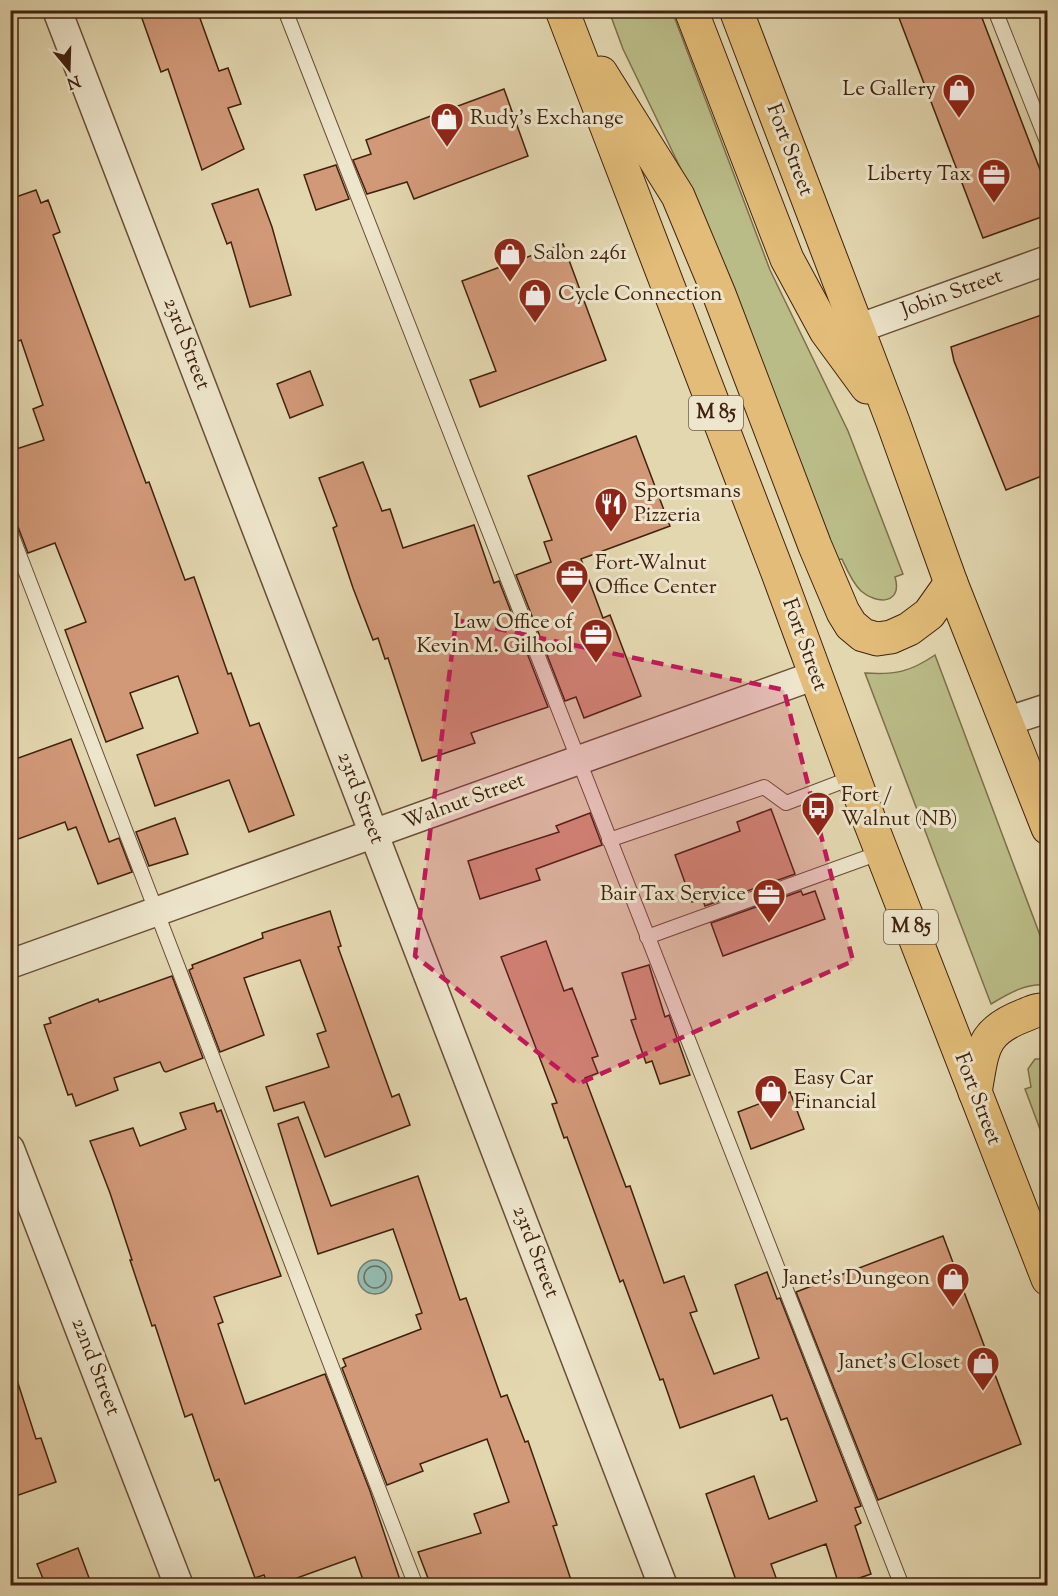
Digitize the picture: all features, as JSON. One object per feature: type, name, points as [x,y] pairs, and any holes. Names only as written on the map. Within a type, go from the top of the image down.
[{"type":"main road","points":[[691,10],[787,259],[826,331],[893,422]]},
{"type":"main road","name":"Fort Street","points":[[736,10],[893,422],[951,583],[1047,828]]},
{"type":"main road","points":[[563,12],[678,196],[815,546],[850,625],[863,635],[877,639],[891,637],[909,629],[929,614],[951,583]]},
{"type":"main road","name":"Fort Street","points":[[563,12],[882,852],[1046,1272]]},
{"type":"main road","points":[[975,1093],[983,1046],[1000,1027],[1034,1011],[1044,1009],[1047,1011]]},
{"type":"street","name":"23rd Street","points":[[57,10],[663,1586]]},
{"type":"street","name":"Jobin Street","points":[[857,329],[1047,260]]},
{"type":"street","name":"Walnut Street","points":[[10,964],[816,675]]},
{"type":"street","points":[[1005,722],[1047,708]]},
{"type":"street","name":"22nd Street","points":[[10,1149],[179,1586]]},
{"type":"lane","points":[[285,10],[902,1586]]},
{"type":"lane","points":[[995,10],[1047,144]]},
{"type":"lane","points":[[10,531],[416,1586]]},
{"type":"lane","points":[[609,840],[764,787],[786,802],[854,777]]},
{"type":"lane","points":[[647,937],[882,852]]},
{"type":"highlighted area","points":[[456,620],[784,690],[853,961],[578,1084],[415,956]]},
{"type":"green space","points":[[609,11],[672,11],[770,270],[848,431],[903,574],[895,577],[895,593],[892,597],[881,600],[867,596],[852,580],[842,559],[836,560],[703,215],[623,49]]},
{"type":"green space","points":[[935,655],[1047,954],[1047,985],[1025,987],[991,1004],[865,673],[910,669]]},
{"type":"green space","points":[[1035,1059],[1047,1059],[1047,1148],[1025,1089],[1031,1087],[1028,1069]]},
{"type":"water","points":[[375,1260],[387,1265],[392,1277],[387,1289],[375,1294],[363,1289],[358,1277],[363,1265]]},
{"type":"building","points":[[139,10],[197,10],[219,71],[228,68],[241,104],[228,108],[244,149],[202,170],[168,69],[161,72]]},
{"type":"building","points":[[896,10],[979,10],[1047,188],[1047,215],[983,238]]},
{"type":"building","name":"Rudy's Exchange","points":[[504,89],[528,156],[414,199],[407,182],[367,194],[353,160],[371,154],[366,140]]},
{"type":"building","points":[[336,165],[349,199],[316,210],[304,175]]},
{"type":"building","points":[[258,189],[272,227],[291,295],[250,307],[231,242],[227,244],[212,204]]},
{"type":"building","points":[[36,190],[41,203],[48,200],[60,232],[53,235],[185,580],[194,577],[228,674],[231,673],[250,726],[259,723],[294,815],[249,832],[229,780],[155,806],[137,755],[198,733],[178,676],[130,693],[143,728],[106,742],[65,630],[86,622],[55,543],[28,553],[18,527],[10,522],[10,451],[44,440],[33,409],[43,405],[21,340],[10,344],[10,199]]},
{"type":"building","points":[[563,244],[606,360],[480,407],[470,380],[496,371],[462,281]]},
{"type":"building","points":[[1047,313],[1047,474],[1006,490],[954,361],[951,347]]},
{"type":"building","points":[[310,371],[323,405],[290,418],[277,384]]},
{"type":"building","points":[[636,436],[670,526],[581,559],[603,618],[610,615],[641,696],[584,718],[576,697],[565,701],[516,575],[551,562],[544,542],[552,540],[528,476]]},
{"type":"building","points":[[363,462],[382,511],[390,509],[403,548],[474,525],[494,583],[499,581],[548,707],[471,733],[475,743],[422,761],[388,658],[385,659],[378,638],[373,640],[353,588],[333,528],[337,526],[319,478]]},
{"type":"building","points":[[71,739],[109,842],[119,838],[132,872],[98,884],[76,827],[68,830],[65,822],[10,842],[10,761]]},
{"type":"building","points":[[771,809],[795,874],[705,906],[702,898],[692,902],[675,855],[740,831],[737,822]]},
{"type":"building","points":[[590,813],[602,845],[536,869],[540,880],[480,899],[468,861],[559,832],[556,826]]},
{"type":"building","points":[[175,818],[188,854],[149,866],[136,832]]},
{"type":"building","name":"Bair Tax Service","points":[[801,891],[803,895],[815,891],[825,919],[723,956],[711,923]]},
{"type":"building","points":[[330,911],[341,946],[338,947],[392,1097],[399,1094],[410,1125],[325,1157],[304,1102],[274,1111],[266,1087],[329,1067],[317,1034],[326,1031],[300,960],[244,978],[264,1035],[220,1052],[189,970],[193,968],[192,965],[263,938],[262,933]]},
{"type":"building","points":[[546,941],[564,991],[572,988],[598,1056],[592,1058],[598,1073],[585,1078],[626,1187],[630,1186],[664,1283],[684,1276],[697,1311],[690,1313],[714,1374],[759,1358],[735,1285],[767,1272],[777,1299],[780,1298],[861,1506],[855,1508],[861,1523],[855,1526],[871,1574],[839,1585],[826,1544],[771,1564],[779,1586],[738,1586],[706,1494],[754,1476],[769,1519],[817,1501],[787,1418],[781,1420],[772,1395],[680,1428],[623,1280],[620,1282],[567,1137],[564,1138],[552,1104],[557,1103],[501,957]]},
{"type":"building","points":[[649,965],[665,1017],[669,1015],[690,1075],[660,1084],[652,1061],[646,1063],[631,1020],[636,1019],[622,973]]},
{"type":"building","points":[[172,976],[203,1058],[166,1072],[160,1062],[114,1078],[118,1090],[76,1106],[72,1094],[68,1095],[44,1025],[51,1023],[49,1018],[98,999],[99,1002]]},
{"type":"building","name":"Easy Car Financial","points":[[790,1092],[804,1129],[751,1149],[738,1112]]},
{"type":"building","points":[[214,1103],[217,1112],[221,1110],[281,1276],[214,1297],[223,1322],[218,1324],[245,1404],[325,1374],[370,1491],[402,1586],[365,1586],[355,1557],[275,1586],[268,1586],[264,1575],[255,1578],[219,1479],[215,1481],[192,1414],[185,1417],[155,1325],[152,1326],[110,1193],[90,1141],[133,1128],[140,1146],[186,1129],[180,1113]]},
{"type":"building","points":[[298,1117],[331,1206],[418,1176],[460,1300],[466,1298],[501,1397],[507,1395],[525,1442],[528,1441],[557,1525],[553,1526],[573,1586],[431,1586],[418,1552],[481,1533],[474,1514],[509,1502],[487,1439],[420,1464],[423,1471],[387,1485],[342,1368],[346,1366],[343,1359],[421,1329],[416,1315],[422,1313],[393,1229],[318,1254],[278,1124]]},
{"type":"building","points":[[943,1236],[1021,1444],[878,1500],[796,1292]]},
{"type":"building","points":[[16,1377],[36,1439],[41,1438],[56,1482],[10,1498],[10,1378]]},
{"type":"building","points":[[78,1548],[92,1586],[46,1586],[37,1564]]},
{"type":"place","name":"Le Gallery","points":[[959,119]]},
{"type":"place","name":"Rudy's Exchange","points":[[447,148]]},
{"type":"place","name":"Liberty Tax","points":[[994,204]]},
{"type":"place","name":"Salon 2461","points":[[510,283]]},
{"type":"place","name":"Cycle Connection","points":[[535,324]]},
{"type":"place","name":"Sportsmans Pizzeria","points":[[611,533]]},
{"type":"place","name":"Fort-Walnut Office Center","points":[[572,605]]},
{"type":"place","name":"Law Office of Kevin M. Gilhool","points":[[596,664]]},
{"type":"place","name":"Fort / Walnut (NB)","points":[[818,837]]},
{"type":"place","name":"Bair Tax Service","points":[[769,924]]},
{"type":"place","name":"Easy Car Financial","points":[[771,1120]]},
{"type":"place","name":"Janet's Dungeon","points":[[953,1308]]},
{"type":"place","name":"Janet's Closet","points":[[983,1392]]}]
